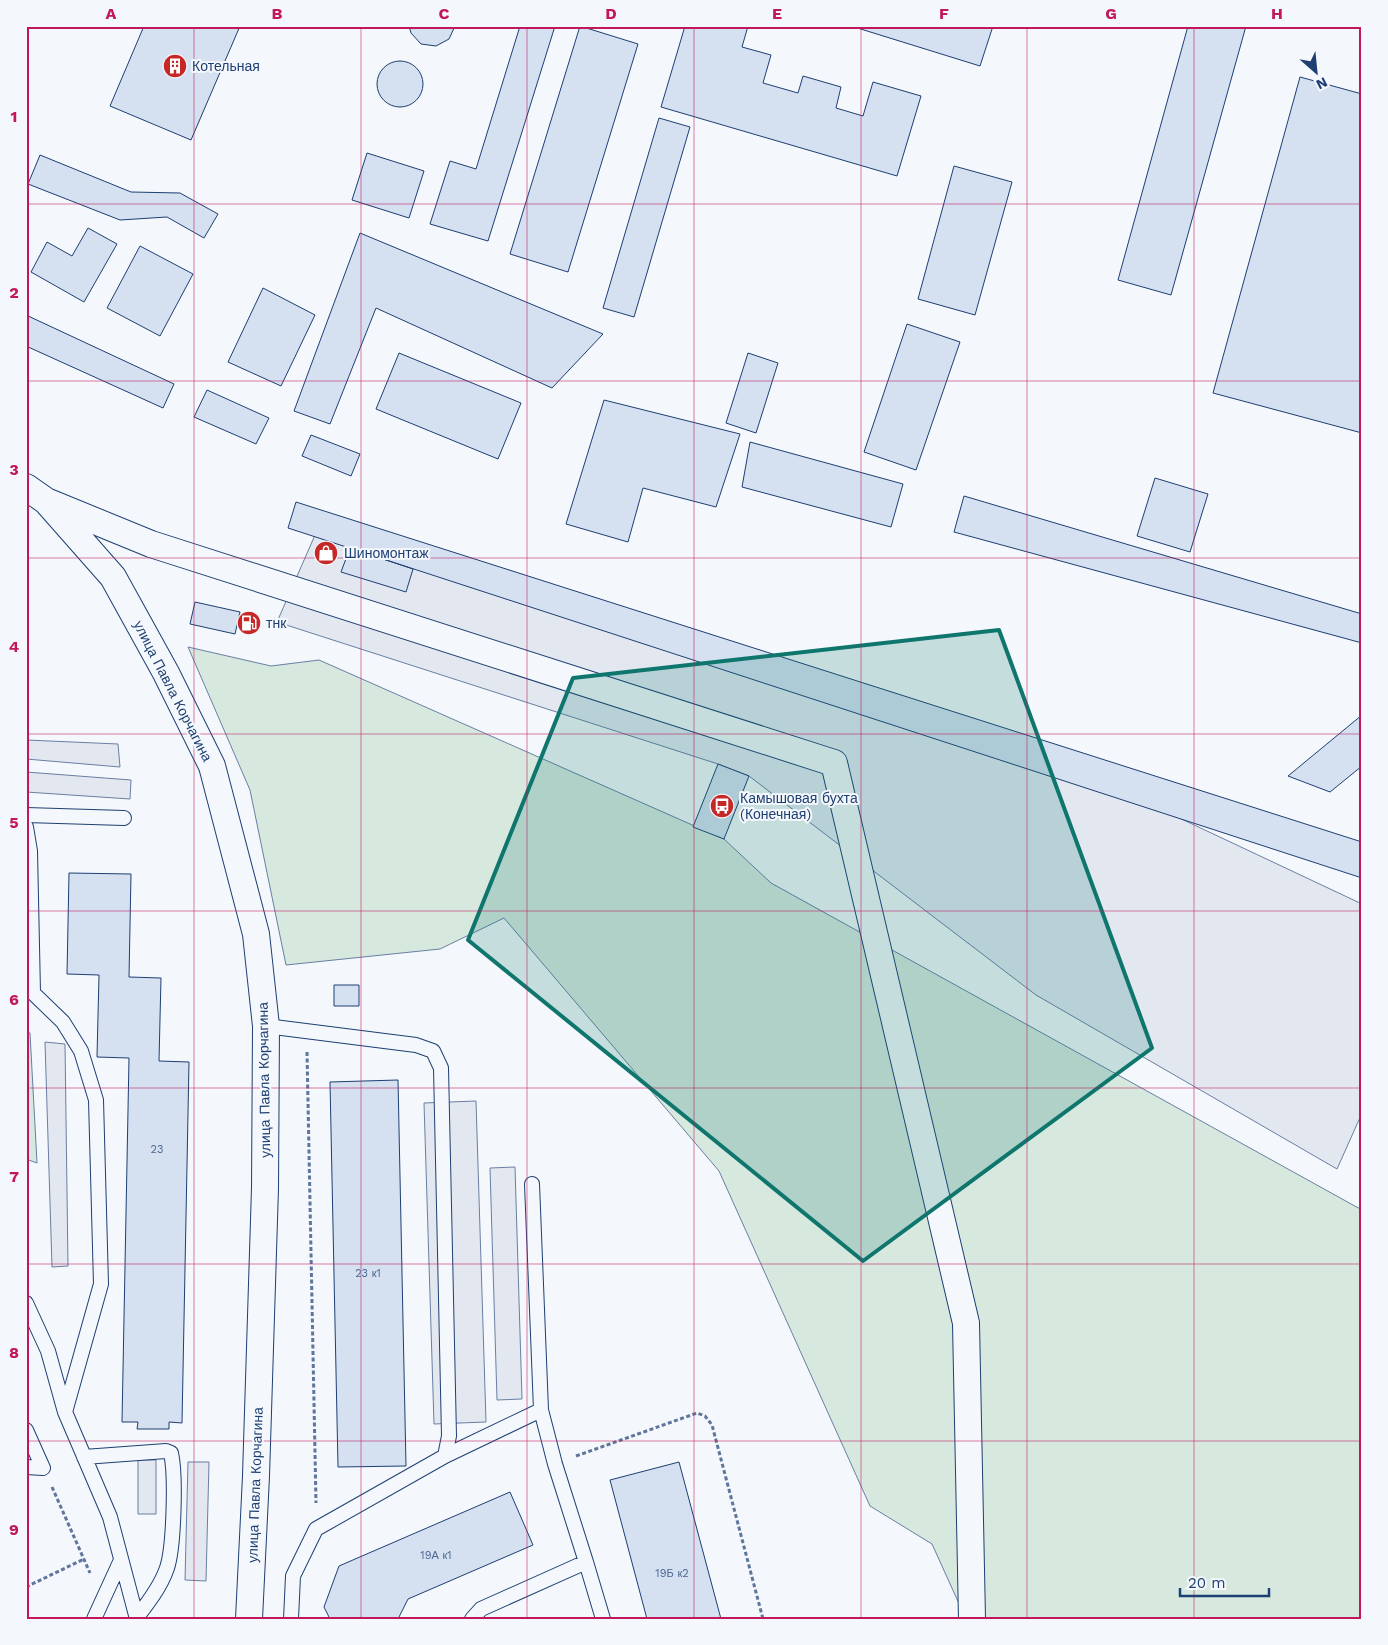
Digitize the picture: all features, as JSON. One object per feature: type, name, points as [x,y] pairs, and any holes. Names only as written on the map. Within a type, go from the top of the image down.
[{"type":"street","name":"улица Павла Корчагина","points":[[36,494],[113,577],[166,673],[212,766],[256,934],[266,1026],[266,1188],[249,1619]]},
{"type":"street","points":[[36,494],[151,544],[834,763],[966,1323],[972,1619]]},
{"type":"lane","points":[[26,816],[124,818]]},
{"type":"lane","points":[[26,827],[30,851],[33,993],[63,1022],[81,1051],[96,1100],[101,1284],[65,1412]]},
{"type":"lane","points":[[266,1026],[416,1046],[433,1051],[441,1068],[449,1436],[446,1456]]},
{"type":"lane","points":[[532,1184],[541,1410],[555,1464],[603,1619]]},
{"type":"lane","points":[[26,1303],[48,1351],[65,1412],[110,1517],[137,1618]]},
{"type":"lane","points":[[291,1619],[293,1576],[316,1529],[446,1456],[541,1410]]},
{"type":"lane","points":[[26,1430],[44,1468],[26,1467]]},
{"type":"lane","points":[[84,1457],[166,1451],[171,1453],[173,1512],[167,1568],[149,1602],[137,1618]]},
{"type":"lane","points":[[94,1619],[121,1560]]},
{"type":"lane","points":[[472,1619],[481,1609],[586,1562]]},
{"type":"path","points":[[307,1031],[316,1529]]},
{"type":"path","points":[[555,1464],[697,1413],[705,1416],[712,1425],[763,1619]]},
{"type":"path","points":[[44,1468],[102,1601]]},
{"type":"path","points":[[26,1587],[84,1559]]},
{"type":"highlighted area","points":[[999,630],[1152,1048],[863,1261],[468,940],[573,678]]},
{"type":"shaded area","points":[[322,519],[1173,815],[1362,904],[1362,1113],[1337,1169],[1036,995],[749,776],[718,764],[277,622]]},
{"type":"shaded area","points":[[188,647],[271,666],[319,660],[724,839],[771,883],[1362,1210],[1362,1619],[966,1619],[932,1544],[870,1506],[719,1171],[504,918],[440,949],[286,965],[250,790]]},
{"type":"shaded area","points":[[26,740],[118,744],[120,767],[26,759]]},
{"type":"shaded area","points":[[26,772],[131,780],[130,799],[26,792]]},
{"type":"shaded area","points":[[26,1031],[30,1033],[37,1163],[26,1159]]},
{"type":"shaded area","points":[[45,1042],[65,1044],[68,1266],[52,1267]]},
{"type":"shaded area","points":[[476,1101],[486,1422],[434,1424],[424,1103]]},
{"type":"shaded area","points":[[515,1167],[522,1399],[497,1400],[490,1168]]},
{"type":"shaded area","points":[[138,1460],[156,1460],[156,1514],[138,1514]]},
{"type":"shaded area","points":[[188,1462],[209,1462],[206,1581],[185,1580]]},
{"type":"building","name":"Котельная","points":[[144,26],[240,26],[191,140],[110,106]]},
{"type":"building","points":[[409,26],[455,26],[449,39],[436,46],[421,44],[411,33]]},
{"type":"building","points":[[520,26],[555,26],[488,241],[430,224],[450,161],[476,169]]},
{"type":"building","points":[[580,26],[638,44],[568,272],[510,254]]},
{"type":"building","points":[[685,26],[748,26],[742,47],[771,55],[763,83],[798,93],[803,76],[841,87],[836,108],[863,116],[873,82],[921,96],[897,176],[661,107]]},
{"type":"building","points":[[851,26],[993,26],[980,66]]},
{"type":"building","points":[[1188,26],[1246,26],[1171,295],[1118,280]]},
{"type":"building","points":[[400,61],[413,65],[419,71],[423,84],[419,97],[413,103],[400,107],[387,103],[381,97],[377,84],[381,71],[387,65]]},
{"type":"building","points":[[1300,77],[1362,94],[1362,433],[1213,393]]},
{"type":"building","points":[[659,118],[690,127],[634,317],[603,308]]},
{"type":"building","points":[[367,153],[424,171],[409,218],[352,200]]},
{"type":"building","points":[[40,155],[131,192],[180,193],[218,214],[204,238],[167,217],[120,220],[28,184]]},
{"type":"building","points":[[954,166],[1012,182],[975,315],[918,299]]},
{"type":"building","points":[[88,228],[117,244],[84,302],[31,272],[47,242],[72,256]]},
{"type":"building","points":[[360,233],[603,334],[552,388],[376,308],[330,424],[294,411]]},
{"type":"building","points":[[140,246],[193,274],[160,336],[107,308]]},
{"type":"building","points":[[263,288],[315,315],[281,386],[228,362]]},
{"type":"building","points":[[26,315],[174,384],[163,408],[26,346]]},
{"type":"building","points":[[907,324],[960,342],[916,470],[864,452]]},
{"type":"building","points":[[399,353],[521,403],[498,459],[376,409]]},
{"type":"building","points":[[748,353],[778,363],[756,433],[726,423]]},
{"type":"building","points":[[207,390],[269,418],[256,444],[194,417]]},
{"type":"building","points":[[604,400],[740,434],[716,507],[643,488],[628,542],[566,524]]},
{"type":"building","points":[[311,435],[360,454],[351,476],[302,456]]},
{"type":"building","points":[[750,442],[903,484],[891,527],[742,487]]},
{"type":"building","points":[[1155,478],[1208,494],[1190,552],[1137,536]]},
{"type":"building","points":[[964,496],[1362,614],[1362,643],[954,532]]},
{"type":"building","points":[[296,502],[1362,842],[1362,878],[288,528]]},
{"type":"building","points":[[350,548],[413,569],[406,592],[341,572]]},
{"type":"building","points":[[195,602],[240,612],[235,634],[190,624]]},
{"type":"building","points":[[1362,715],[1362,766],[1330,792],[1288,776]]},
{"type":"building","points":[[718,764],[749,776],[724,839],[693,827]]},
{"type":"building","points":[[69,873],[131,874],[129,977],[161,978],[159,1061],[189,1062],[182,1423],[169,1422],[169,1429],[137,1429],[138,1422],[122,1422],[129,1058],[97,1057],[99,975],[67,974]]},
{"type":"building","points":[[334,985],[359,985],[359,1006],[334,1006]]},
{"type":"building","points":[[398,1080],[406,1466],[338,1467],[330,1082]]},
{"type":"building","points":[[679,1462],[721,1619],[647,1619],[610,1480]]},
{"type":"building","points":[[510,1492],[533,1545],[408,1599],[398,1619],[330,1619],[324,1607],[339,1566]]},
{"type":"place","name":"Котельная","points":[[175,66]]},
{"type":"place","name":"Шиномонтаж","points":[[326,553]]},
{"type":"place","name":"тнк","points":[[249,623]]},
{"type":"place","name":"Камышовая бухта (Конечная)","points":[[722,806]]}]
